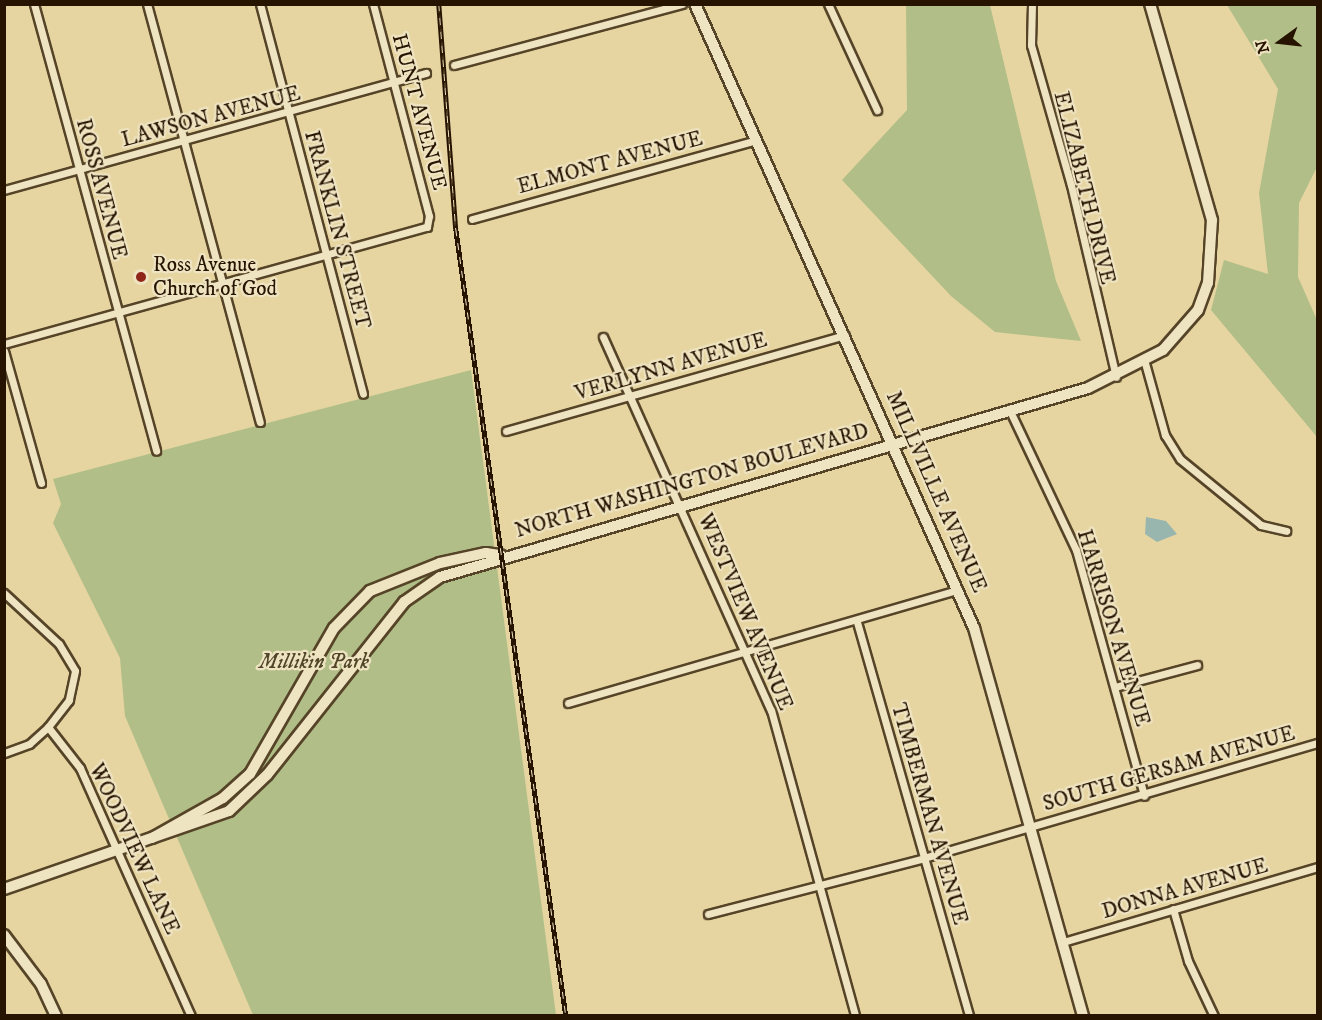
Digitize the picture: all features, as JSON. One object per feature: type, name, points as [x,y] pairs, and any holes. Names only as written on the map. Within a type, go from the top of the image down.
[{"type":"street","name":"ROSS AVENUE","points":[[34,4],[156,451]]},
{"type":"street","points":[[147,4],[260,422]]},
{"type":"street","name":"FRANKLIN STREET","points":[[260,4],[363,394]]},
{"type":"street","name":"HUNT AVENUE","points":[[326,256],[427,227],[429,216],[373,4]]},
{"type":"street","points":[[454,65],[682,4]]},
{"type":"street","name":"MILLVILLE AVENUE","points":[[695,4],[958,590],[1031,827],[1083,1016]]},
{"type":"street","points":[[828,4],[877,110]]},
{"type":"street","name":"ELIZABETH DRIVE","points":[[1032,4],[1031,45],[1071,185],[1116,378]]},
{"type":"street","name":"NORTH WASHINGTON BOULEVARD","points":[[4,889],[40,873],[119,853],[229,811],[267,775],[404,602],[440,577],[502,555],[682,507],[1116,378],[1145,363],[1182,333],[1198,310],[1213,249],[1206,190],[1150,4]]},
{"type":"street","name":"LAWSON AVENUE","points":[[4,190],[426,73]]},
{"type":"street","name":"ELMONT AVENUE","points":[[472,219],[756,140]]},
{"type":"street","points":[[4,344],[326,256]]},
{"type":"street","name":"VERLYNN AVENUE","points":[[506,431],[845,335]]},
{"type":"street","name":"WESTVIEW AVENUE","points":[[603,337],[748,653],[771,710],[855,1016]]},
{"type":"street","points":[[4,351],[41,483]]},
{"type":"street","points":[[1145,363],[1165,435],[1180,459],[1261,525],[1286,531]]},
{"type":"street","name":"HARRISON AVENUE","points":[[1009,409],[1076,550],[1144,795]]},
{"type":"street","name":"NORTH WASHINGTON BOULEVARD","points":[[149,840],[223,798],[249,774],[334,628],[370,591],[440,563],[486,553],[502,555]]},
{"type":"street","points":[[568,703],[857,622],[958,590]]},
{"type":"street","points":[[4,593],[72,660],[74,687],[48,727],[29,744],[4,753]]},
{"type":"street","name":"TIMBERMAN AVENUE","points":[[857,622],[969,1016]]},
{"type":"street","points":[[1115,687],[1197,665]]},
{"type":"street","name":"WOODVIEW LANE","points":[[48,727],[80,768],[191,1016]]},
{"type":"street","name":"SOUTH GERSAM AVENUE","points":[[708,914],[924,858],[1317,743]]},
{"type":"street","name":"DONNA AVENUE","points":[[1063,942],[1317,867]]},
{"type":"street","points":[[1173,909],[1188,961],[1214,1016]]},
{"type":"street","points":[[4,935],[41,984],[56,1016]]},
{"type":"green space","points":[[906,5],[990,5],[1056,281],[1081,341],[995,332],[951,296],[842,180],[907,110]]},
{"type":"green space","points":[[1227,5],[1317,5],[1317,167],[1299,203],[1298,277],[1317,320],[1317,437],[1211,310],[1224,260],[1268,274],[1259,193],[1278,89]]},
{"type":"green space","name":"Millikin Park","points":[[471,370],[556,1015],[253,1015],[125,716],[120,658],[53,523],[61,504],[53,479]]},
{"type":"water","points":[[1146,517],[1166,521],[1177,534],[1157,542],[1145,534]]},
{"type":"railway","points":[[439,4],[456,229],[566,1016]]},
{"type":"place","name":"Ross Avenue Church of God","points":[[141,277]]}]
